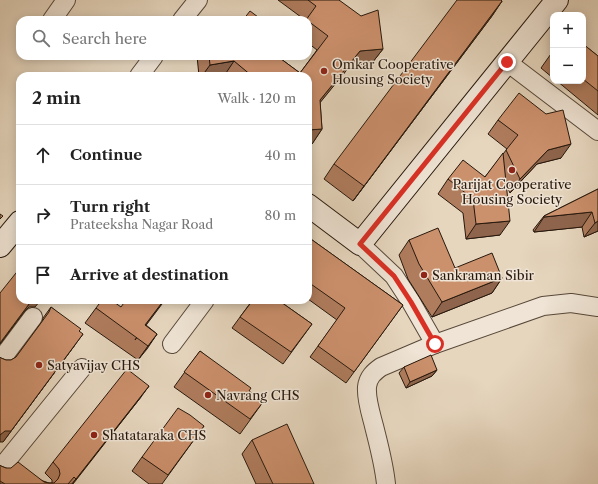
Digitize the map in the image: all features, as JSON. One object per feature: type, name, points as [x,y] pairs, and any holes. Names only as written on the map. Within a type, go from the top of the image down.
[{"type":"street","points":[[55,16],[66,0]]},
{"type":"street","points":[[185,16],[198,0]]},
{"type":"street","points":[[360,244],[557,0]]},
{"type":"street","points":[[142,72],[151,60]]},
{"type":"street","points":[[507,62],[598,131]]},
{"type":"street","points":[[312,209],[360,244],[394,276],[435,344]]},
{"type":"street","points":[[0,246],[16,227]]},
{"type":"street","points":[[386,484],[384,463],[370,408],[367,387],[374,372],[381,367],[435,344],[543,306],[571,303],[598,307]]},
{"type":"street","points":[[172,344],[202,304]]},
{"type":"street","points":[[0,360],[34,318]]},
{"type":"street","points":[[7,461],[82,368]]},
{"type":"building","points":[[308,0],[339,0],[361,16],[378,10],[383,49],[360,51],[320,100],[322,129],[312,130],[312,72],[301,72],[310,60],[312,60],[312,57],[328,36],[312,24],[312,16],[309,16],[316,6]]},
{"type":"building","points":[[457,0],[502,1],[364,186],[334,164]]},
{"type":"building","points":[[250,11],[257,16],[246,16]]},
{"type":"building","points":[[586,46],[598,56],[598,91],[586,81]]},
{"type":"building","points":[[209,60],[282,60],[299,72],[247,72],[234,61],[210,65]]},
{"type":"building","points":[[519,93],[546,114],[563,110],[571,144],[548,150],[520,179],[506,150],[518,135],[498,120]]},
{"type":"building","points":[[503,153],[510,221],[476,224],[473,199],[448,179],[463,160],[485,177]]},
{"type":"building","points":[[598,189],[598,221],[595,223],[592,212],[544,217],[544,216]]},
{"type":"building","points":[[438,228],[455,268],[492,253],[502,278],[442,302],[419,264],[409,240]]},
{"type":"building","points":[[312,240],[403,305],[354,372],[318,346],[345,308],[312,285]]},
{"type":"building","points":[[16,273],[16,304],[29,304],[0,343],[0,293]]},
{"type":"building","points":[[99,304],[117,304],[121,307],[123,304],[161,304],[145,325],[157,334],[148,346],[96,308]]},
{"type":"building","points":[[250,304],[284,304],[312,324],[291,352],[240,317]]},
{"type":"building","name":"Satyavijay CHS","points":[[51,307],[81,329],[79,331],[83,334],[11,431],[5,431],[0,435],[0,357],[6,360],[11,360],[16,357],[49,312]]},
{"type":"building","points":[[200,351],[251,388],[249,391],[263,402],[250,419],[184,372]]},
{"type":"building","points":[[431,355],[437,370],[410,382],[404,367]]},
{"type":"building","name":"Shatataraka CHS","points":[[127,369],[149,386],[76,479],[74,477],[68,484],[5,484],[0,481],[0,465],[6,468],[11,468],[18,462],[44,482],[54,483],[60,474],[59,469],[53,462]]},
{"type":"building","points":[[178,408],[204,426],[168,475],[142,457]]},
{"type":"building","points":[[287,424],[314,484],[273,484],[252,440]]},
{"type":"place","name":"Omkar Cooperative Housing Society","points":[[324,71]]},
{"type":"place","name":"Parijat Cooperative Housing Society","points":[[512,170]]},
{"type":"place","name":"Sankraman Sibir","points":[[424,275]]},
{"type":"place","name":"Satyavijay CHS","points":[[39,365]]},
{"type":"place","name":"Navrang CHS","points":[[208,395]]},
{"type":"place","name":"Shatataraka CHS","points":[[94,435]]},
{"type":"route","points":[[435,344],[394,276],[360,244],[507,62]]}]
